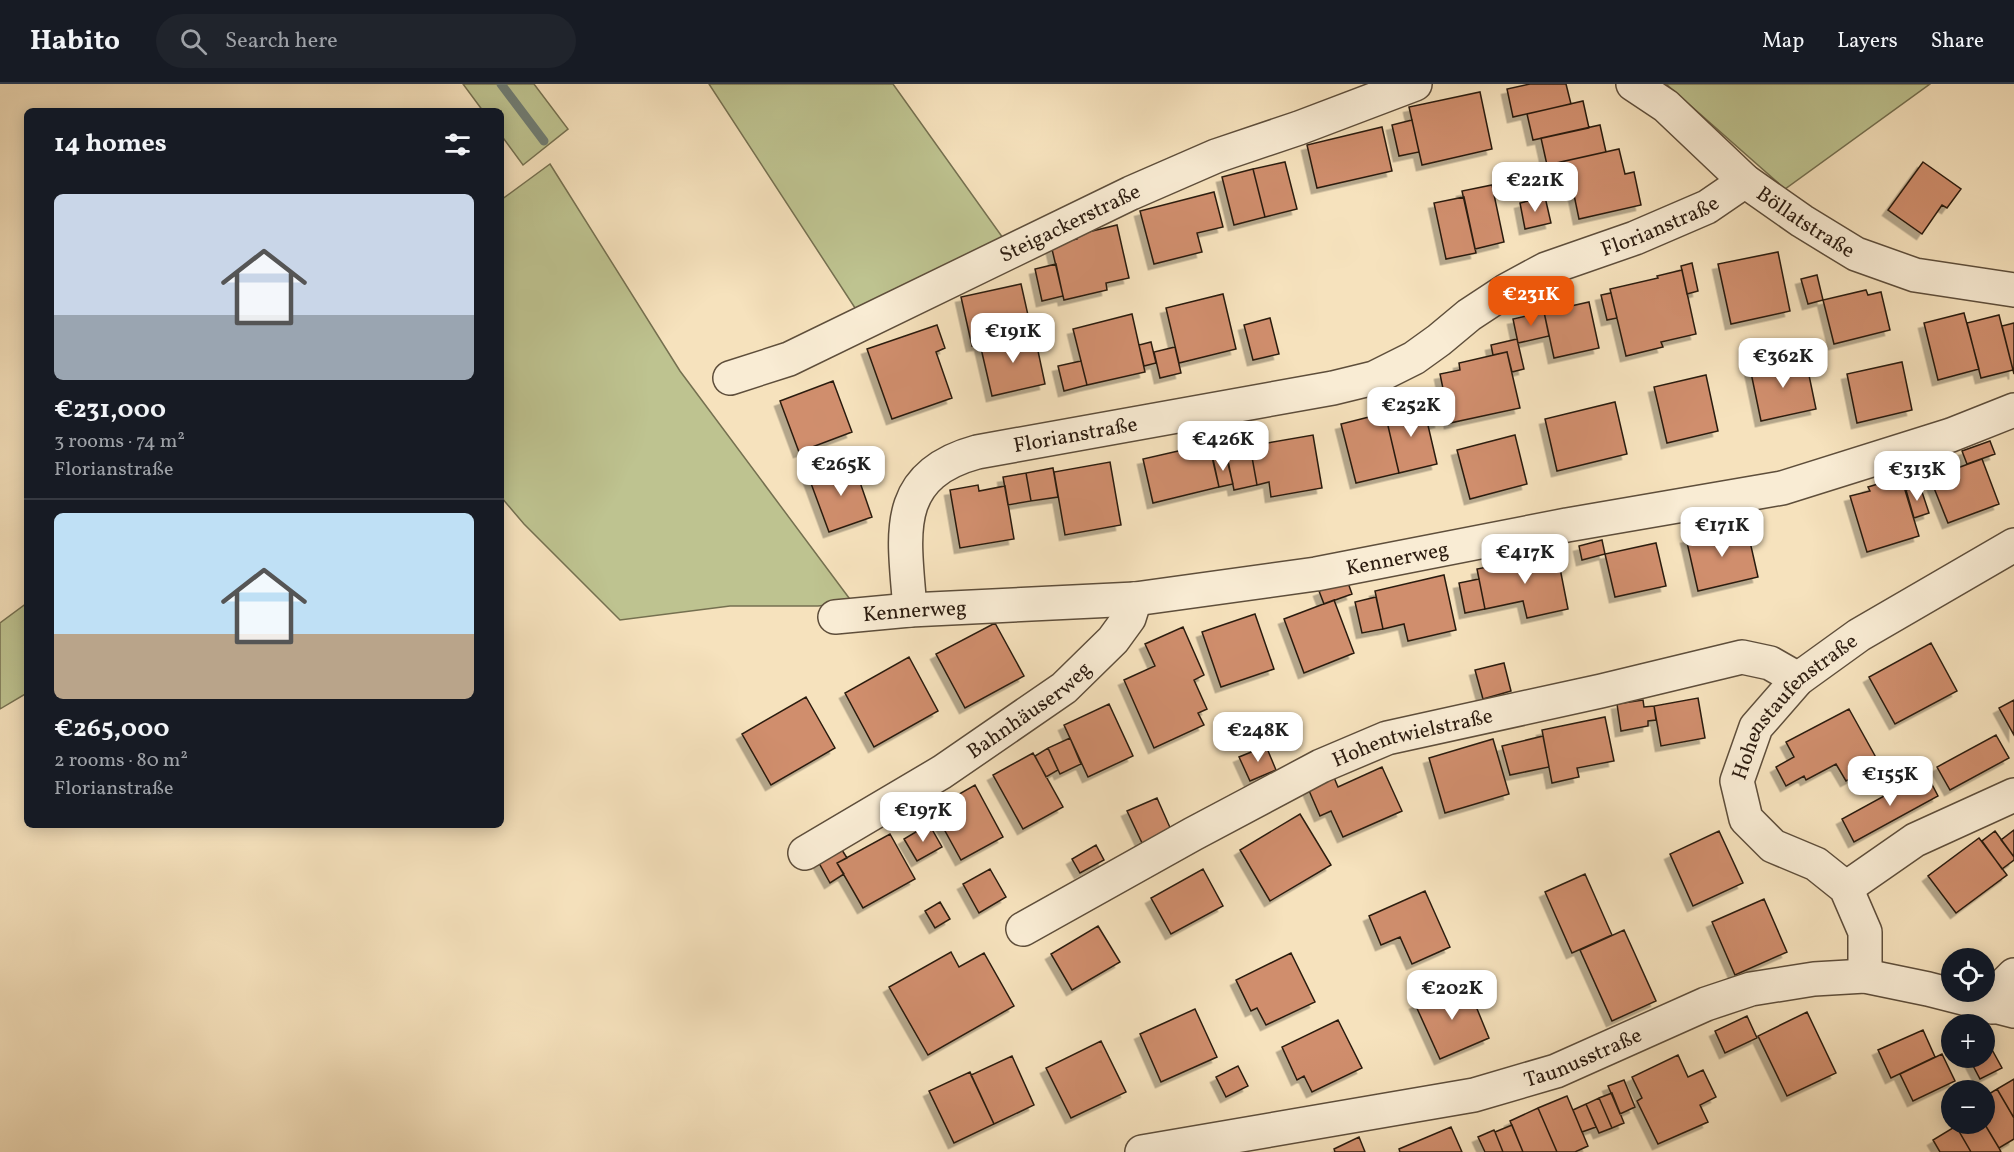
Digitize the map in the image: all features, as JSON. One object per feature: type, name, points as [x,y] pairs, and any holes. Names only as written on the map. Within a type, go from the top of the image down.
[{"type":"street","name":"Steigackerstraße","points":[[730,378],[789,359],[1131,193],[1195,165],[1415,84]]},
{"type":"street","name":"Böllatstraße","points":[[1633,84],[1666,106],[1744,181],[1802,221],[1856,254],[1915,275],[2014,290]]},
{"type":"street","name":"Florianstraße","points":[[910,610],[905,537],[906,520],[911,502],[922,484],[939,469],[957,458],[977,452],[1333,388],[1374,378],[1414,358],[1469,315],[1507,290],[1546,269],[1635,238],[1707,207],[1744,181]]},
{"type":"street","name":"Kennerweg","points":[[835,617],[910,610],[1135,598],[1316,574],[1567,525],[1782,488],[1951,435],[2014,410]]},
{"type":"street","name":"Hohenstaufenstraße","points":[[1865,976],[1864,932],[1846,888],[1816,864],[1773,846],[1746,819],[1737,781],[1756,727],[1798,680],[1859,635],[2014,545]]},
{"type":"street","name":"Bahnhäuserweg","points":[[805,853],[942,772],[1064,688],[1113,640],[1129,618],[1135,598]]},
{"type":"street","name":"Hohentwielstraße","points":[[1023,929],[1321,766],[1388,738],[1742,657],[1770,663],[1798,680]]},
{"type":"street","points":[[1846,888],[1915,840],[2014,795]]},
{"type":"street","points":[[2003,1009],[2005,984],[2014,975]]},
{"type":"street","name":"Taunusstraße","points":[[1142,1152],[1474,1095],[1556,1071],[1706,1004],[1751,989],[1814,979],[1865,976],[1928,989],[2003,1009]]},
{"type":"green space","points":[[463,84],[534,84],[568,129],[523,165],[504,139],[504,108],[481,108]]},
{"type":"green space","points":[[709,84],[893,84],[1003,238],[857,311]]},
{"type":"green space","points":[[1666,84],[1930,84],[1785,189]]},
{"type":"green space","points":[[550,164],[680,371],[852,602],[818,606],[730,606],[620,620],[524,524],[504,501],[504,198]]},
{"type":"green space","points":[[24,605],[24,695],[0,709],[0,623]]},
{"type":"building","points":[[1530,84],[1566,84],[1571,104],[1513,117],[1507,89]]},
{"type":"building","points":[[1480,92],[1492,149],[1422,165],[1409,107]]},
{"type":"building","points":[[1583,101],[1589,128],[1533,140],[1527,114]]},
{"type":"building","points":[[1412,120],[1419,152],[1399,156],[1392,125]]},
{"type":"building","points":[[1600,125],[1606,152],[1547,165],[1541,138]]},
{"type":"building","points":[[1382,127],[1392,171],[1317,188],[1307,145]]},
{"type":"building","points":[[1619,149],[1625,174],[1634,172],[1641,205],[1579,219],[1573,190],[1566,191],[1560,162]]},
{"type":"building","points":[[1285,162],[1297,209],[1265,217],[1253,169]]},
{"type":"building","points":[[1923,162],[1961,189],[1947,208],[1942,205],[1922,234],[1888,210]]},
{"type":"building","points":[[1253,169],[1265,217],[1234,225],[1222,177]]},
{"type":"building","points":[[1492,185],[1504,242],[1475,249],[1462,191]]},
{"type":"building","points":[[1214,192],[1223,227],[1197,233],[1202,252],[1154,264],[1140,211]]},
{"type":"building","points":[[1464,197],[1476,253],[1446,259],[1434,203]]},
{"type":"building","points":[[1545,197],[1551,223],[1525,229],[1520,203]]},
{"type":"building","points":[[1117,225],[1129,278],[1106,283],[1107,290],[1064,300],[1051,245],[1077,239],[1076,235]]},
{"type":"building","points":[[1778,252],[1790,311],[1731,324],[1718,264]]},
{"type":"building","points":[[1692,263],[1698,291],[1687,294],[1681,266]]},
{"type":"building","points":[[1056,264],[1063,296],[1042,301],[1035,269]]},
{"type":"building","points":[[1682,270],[1696,334],[1661,342],[1663,347],[1626,356],[1610,289]]},
{"type":"building","points":[[1817,275],[1823,300],[1808,304],[1801,279]]},
{"type":"building","points":[[1021,284],[1032,333],[972,346],[961,297]]},
{"type":"building","points":[[1866,290],[1868,295],[1881,292],[1890,330],[1834,344],[1823,300]]},
{"type":"building","points":[[1611,293],[1617,318],[1607,320],[1601,295]]},
{"type":"building","points":[[1223,294],[1236,349],[1179,363],[1166,308]]},
{"type":"building","points":[[1589,302],[1599,348],[1554,358],[1544,312]]},
{"type":"building","points":[[1544,312],[1549,336],[1518,343],[1513,319]]},
{"type":"building","points":[[1964,313],[1979,369],[1938,380],[1924,323]]},
{"type":"building","points":[[1132,314],[1145,372],[1087,385],[1073,329]]},
{"type":"building","points":[[1999,315],[2013,370],[1981,378],[1967,323]]},
{"type":"building","points":[[1270,318],[1279,354],[1253,360],[1244,325]]},
{"type":"building","points":[[2014,323],[2014,374],[2002,326]]},
{"type":"building","points":[[937,325],[945,348],[936,352],[952,398],[892,419],[867,349]]},
{"type":"building","points":[[1034,332],[1045,384],[992,396],[980,344]]},
{"type":"building","points":[[1517,339],[1524,369],[1512,372],[1507,352],[1493,355],[1491,345]]},
{"type":"building","points":[[1151,342],[1156,363],[1144,366],[1139,345]]},
{"type":"building","points":[[1175,347],[1181,373],[1160,378],[1154,352]]},
{"type":"building","points":[[1507,352],[1520,408],[1450,423],[1440,374],[1460,370],[1459,363]]},
{"type":"building","points":[[1805,356],[1816,409],[1761,421],[1750,368]]},
{"type":"building","points":[[1081,361],[1087,385],[1064,391],[1058,366]]},
{"type":"building","points":[[1902,362],[1912,410],[1857,423],[1847,374]]},
{"type":"building","points":[[1706,375],[1718,431],[1667,443],[1654,387]]},
{"type":"building","points":[[833,381],[852,432],[799,452],[780,401]]},
{"type":"building","points":[[1434,396],[1440,422],[1428,425],[1422,399]]},
{"type":"building","points":[[1615,402],[1627,454],[1557,471],[1545,419]]},
{"type":"building","points":[[1423,404],[1437,464],[1399,473],[1385,413]]},
{"type":"building","points":[[1385,413],[1399,473],[1356,483],[1341,424]]},
{"type":"building","points":[[1313,435],[1322,488],[1271,497],[1269,482],[1257,485],[1250,446]]},
{"type":"building","points":[[1515,435],[1527,484],[1470,499],[1457,450]]},
{"type":"building","points":[[1990,441],[1995,454],[1967,464],[1962,451]]},
{"type":"building","points":[[1209,444],[1219,487],[1153,503],[1143,459]]},
{"type":"building","points":[[1250,446],[1257,485],[1234,490],[1226,451]]},
{"type":"building","points":[[1226,456],[1233,484],[1219,487],[1213,459]]},
{"type":"building","points":[[1982,459],[1999,504],[1948,523],[1930,478]]},
{"type":"building","points":[[853,462],[872,517],[829,532],[809,478]]},
{"type":"building","points":[[1110,462],[1121,525],[1065,535],[1054,472]]},
{"type":"building","points":[[1053,468],[1058,497],[1031,501],[1026,473]]},
{"type":"building","points":[[1026,473],[1031,501],[1008,505],[1003,477]]},
{"type":"building","points":[[1901,477],[1919,536],[1867,552],[1850,496],[1870,491],[1868,487]]},
{"type":"building","points":[[978,485],[979,491],[1005,486],[1014,539],[960,548],[950,490]]},
{"type":"building","points":[[1920,486],[1929,513],[1914,518],[1906,490]]},
{"type":"building","points":[[1756,507],[1760,521],[1714,532],[1710,518]]},
{"type":"building","points":[[1746,524],[1758,577],[1698,591],[1686,538]]},
{"type":"building","points":[[1602,540],[1605,554],[1582,560],[1579,546]]},
{"type":"building","points":[[1656,543],[1666,586],[1615,597],[1605,554]]},
{"type":"building","points":[[1557,553],[1568,609],[1527,618],[1523,601],[1485,609],[1477,569]]},
{"type":"building","points":[[1444,575],[1456,630],[1408,641],[1404,624],[1383,629],[1375,591]]},
{"type":"building","points":[[1479,579],[1485,609],[1465,613],[1459,583]]},
{"type":"building","points":[[1347,580],[1352,594],[1324,604],[1319,591]]},
{"type":"building","points":[[1376,597],[1383,629],[1362,633],[1355,602]]},
{"type":"building","points":[[1334,600],[1354,653],[1304,673],[1284,619]]},
{"type":"building","points":[[1255,614],[1274,669],[1221,687],[1202,632]]},
{"type":"building","points":[[995,623],[1024,676],[965,708],[936,654]]},
{"type":"building","points":[[1183,627],[1204,675],[1194,680],[1207,709],[1198,713],[1204,725],[1154,748],[1124,680],[1155,666],[1145,644]]},
{"type":"building","points":[[1931,643],[1957,691],[1895,724],[1869,677]]},
{"type":"building","points":[[909,657],[938,711],[874,747],[845,693]]},
{"type":"building","points":[[1504,663],[1511,691],[1483,699],[1475,670]]},
{"type":"building","points":[[806,697],[835,748],[771,785],[742,734]]},
{"type":"building","points":[[1698,698],[1705,738],[1661,746],[1654,706]]},
{"type":"building","points":[[1643,700],[1644,707],[1654,706],[1656,720],[1648,721],[1648,726],[1621,731],[1617,704]]},
{"type":"building","points":[[2014,700],[2014,735],[1999,708]]},
{"type":"building","points":[[1109,704],[1133,756],[1088,777],[1064,725]]},
{"type":"building","points":[[1849,709],[1879,763],[1846,781],[1836,764],[1806,780],[1804,776],[1786,786],[1776,767],[1794,757],[1786,742]]},
{"type":"building","points":[[1605,717],[1614,761],[1577,768],[1579,777],[1552,783],[1542,730]]},
{"type":"building","points":[[1996,735],[2009,758],[1950,790],[1937,767]]},
{"type":"building","points":[[1543,736],[1549,767],[1510,775],[1502,746]]},
{"type":"building","points":[[1070,738],[1081,764],[1060,774],[1048,748]]},
{"type":"building","points":[[1493,739],[1509,794],[1445,813],[1429,758]]},
{"type":"building","points":[[1266,746],[1276,770],[1250,781],[1239,757]]},
{"type":"building","points":[[1048,748],[1058,770],[1046,777],[1035,756]]},
{"type":"building","points":[[1033,753],[1063,807],[1023,829],[993,775]]},
{"type":"building","points":[[1382,767],[1402,811],[1343,837],[1331,811],[1320,816],[1307,786],[1333,775],[1338,787]]},
{"type":"building","points":[[1926,773],[1938,796],[1854,842],[1842,819]]},
{"type":"building","points":[[975,785],[1003,837],[961,860],[933,809]]},
{"type":"building","points":[[1157,798],[1172,832],[1143,845],[1127,811]]},
{"type":"building","points":[[1300,814],[1331,865],[1270,901],[1240,850]]},
{"type":"building","points":[[929,824],[942,847],[917,861],[904,839]]},
{"type":"building","points":[[2014,830],[2014,857],[2001,840]]},
{"type":"building","points":[[1719,831],[1743,883],[1693,906],[1670,854]]},
{"type":"building","points":[[1995,831],[2014,857],[2014,860],[2002,869],[1982,841]]},
{"type":"building","points":[[890,834],[915,879],[863,908],[837,863]]},
{"type":"building","points":[[1979,838],[2007,875],[1956,913],[1928,876]]},
{"type":"building","points":[[1096,845],[1104,860],[1080,873],[1072,859]]},
{"type":"building","points":[[842,850],[847,858],[837,863],[844,874],[830,883],[819,863]]},
{"type":"building","points":[[990,869],[1006,897],[979,913],[963,884]]},
{"type":"building","points":[[1203,869],[1223,906],[1171,934],[1151,898]]},
{"type":"building","points":[[1585,874],[1612,935],[1572,953],[1545,892]]},
{"type":"building","points":[[1425,891],[1450,947],[1412,964],[1400,937],[1381,945],[1369,916]]},
{"type":"building","points":[[1764,899],[1787,952],[1735,975],[1712,922]]},
{"type":"building","points":[[940,902],[950,919],[935,928],[925,911]]},
{"type":"building","points":[[1098,926],[1120,962],[1072,990],[1051,954]]},
{"type":"building","points":[[1624,930],[1656,1001],[1612,1021],[1580,950]]},
{"type":"building","points":[[951,952],[959,967],[984,953],[1014,1006],[928,1055],[889,987]]},
{"type":"building","points":[[1291,953],[1315,1002],[1266,1025],[1257,1008],[1251,1011],[1236,980]]},
{"type":"building","points":[[1466,982],[1489,1038],[1440,1059],[1415,1004]]},
{"type":"building","points":[[1195,1009],[1217,1057],[1161,1082],[1140,1034]]},
{"type":"building","points":[[1807,1012],[1836,1073],[1787,1096],[1758,1036]]},
{"type":"building","points":[[1747,1016],[1757,1038],[1725,1053],[1715,1031]]},
{"type":"building","points":[[1338,1020],[1362,1068],[1312,1092],[1304,1076],[1297,1080],[1282,1047]]},
{"type":"building","points":[[1923,1030],[1935,1057],[1891,1078],[1878,1050]]},
{"type":"building","points":[[1101,1041],[1126,1092],[1071,1118],[1046,1068]]},
{"type":"building","points":[[1941,1054],[1941,1068],[1949,1068],[1955,1080],[1941,1080],[1941,1088],[1913,1101],[1900,1074]]},
{"type":"building","points":[[1678,1055],[1688,1077],[1703,1070],[1716,1097],[1700,1105],[1708,1122],[1658,1144],[1637,1101],[1642,1098],[1632,1077]]},
{"type":"building","points":[[1995,1055],[2002,1068],[1980,1079],[1974,1068],[1995,1068]]},
{"type":"building","points":[[1012,1056],[1034,1105],[994,1124],[971,1075]]},
{"type":"building","points":[[1238,1066],[1248,1086],[1226,1097],[1216,1077]]},
{"type":"building","points":[[970,1072],[994,1124],[954,1143],[929,1091]]},
{"type":"building","points":[[2014,1079],[2014,1118],[1997,1089]]},
{"type":"building","points":[[1624,1080],[1635,1107],[1620,1114],[1608,1086]]},
{"type":"building","points":[[1997,1089],[2014,1118],[2014,1139],[1999,1148],[1991,1134],[1995,1134],[1995,1090]]},
{"type":"building","points":[[1612,1093],[1624,1123],[1612,1128],[1599,1098]]},
{"type":"building","points":[[1567,1096],[1588,1146],[1575,1152],[1557,1152],[1538,1108]]},
{"type":"building","points":[[1599,1098],[1612,1128],[1599,1133],[1586,1104]]},
{"type":"building","points":[[1586,1104],[1596,1127],[1582,1132],[1573,1110]]},
{"type":"building","points":[[1538,1108],[1557,1152],[1523,1152],[1510,1121]]},
{"type":"building","points":[[1512,1125],[1523,1152],[1503,1152],[1495,1132]]},
{"type":"building","points":[[1451,1127],[1462,1152],[1400,1152],[1399,1149]]},
{"type":"building","points":[[1494,1130],[1503,1152],[1485,1152],[1478,1137]]},
{"type":"building","points":[[1943,1134],[1961,1134],[1971,1152],[1940,1152],[1933,1140]]},
{"type":"building","points":[[1961,1134],[1990,1134],[2001,1152],[1971,1152]]},
{"type":"building","points":[[1359,1137],[1365,1152],[1335,1152],[1334,1149]]},
{"type":"waterway","points":[[501,84],[544,141]]}]
